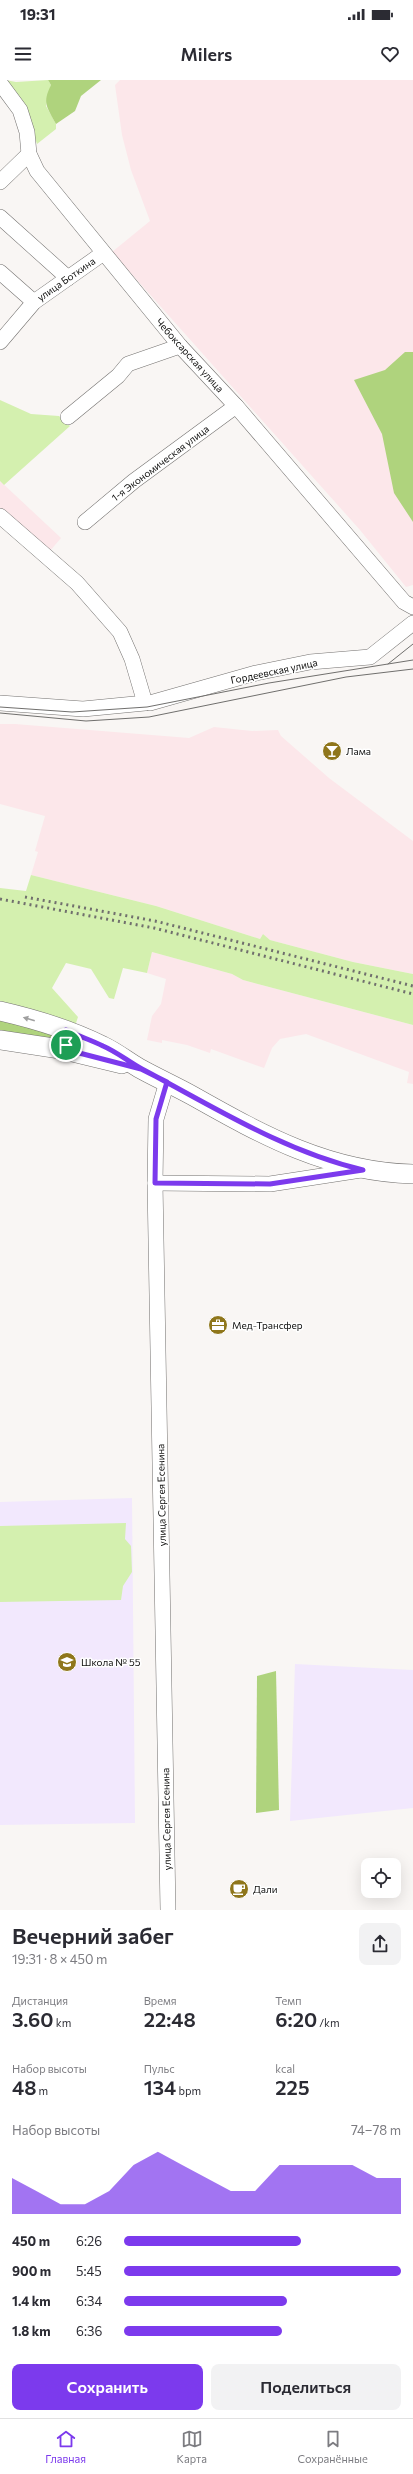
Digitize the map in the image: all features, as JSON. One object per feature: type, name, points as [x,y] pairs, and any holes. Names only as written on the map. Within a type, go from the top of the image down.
[{"type":"main road","points":[[0,1011],[66,1030],[103,1046],[141,1069],[250,1128],[298,1151],[330,1162],[363,1170],[413,1174]]},
{"type":"main road","points":[[60,1048],[66,1045],[69,1038],[66,1030]]},
{"type":"main road","points":[[0,1040],[60,1048],[141,1069]]},
{"type":"street","name":"Чебоксарская улица","points":[[0,83],[20,110],[27,132],[29,154],[37,171],[102,254],[180,346],[236,406],[404,602],[413,607]]},
{"type":"street","points":[[0,182],[29,154]]},
{"type":"street","points":[[0,217],[68,278]]},
{"type":"street","name":"улица Боткина","points":[[0,342],[34,302],[102,254]]},
{"type":"street","points":[[0,272],[34,302]]},
{"type":"street","points":[[68,417],[118,376],[128,364],[180,346]]},
{"type":"street","name":"1-я Экономическая улица","points":[[85,522],[134,481],[236,406]]},
{"type":"street","points":[[0,516],[77,583],[120,632],[132,659],[148,703]]},
{"type":"street","name":"Гордеевская улица","points":[[0,703],[83,709],[148,703],[256,673],[310,662],[370,657],[413,624]]},
{"type":"street","name":"улица Сергея Есенина","points":[[167,1082],[156,1119],[155,1183],[168,1910]]},
{"type":"street","points":[[155,1183],[270,1184],[363,1170]]},
{"type":"shaded area","points":[[120,80],[413,80],[413,585],[406,587],[360,530],[112,252],[150,221],[131,170],[122,135],[115,85]]},
{"type":"shaded area","points":[[0,481],[61,538],[49,552],[0,510]]},
{"type":"shaded area","points":[[0,724],[189,738],[214,727],[252,731],[278,730],[281,736],[329,778],[413,841],[413,974],[353,962],[270,940],[263,934],[260,939],[156,906],[31,875],[38,852],[35,851],[45,816],[0,804]]},
{"type":"shaded area","points":[[152,952],[232,974],[243,980],[413,1025],[413,1084],[407,1083],[409,1072],[306,1034],[280,1039],[272,1048],[264,1068],[211,1049],[210,1053],[187,1045],[162,1040],[162,1043],[147,1040],[152,1016],[161,1004],[166,979],[147,973]]},
{"type":"shaded area","name":"Школа № 55","points":[[132,1498],[135,1823],[0,1825],[0,1502]]},
{"type":"shaded area","points":[[295,1664],[413,1670],[413,1808],[290,1821]]},
{"type":"green space","points":[[5,80],[16,82],[48,80],[51,85],[46,106],[56,124],[56,129],[37,144],[22,102]]},
{"type":"green space","points":[[48,80],[101,80],[81,96],[75,111],[56,124],[46,101],[51,85]]},
{"type":"green space","points":[[405,352],[413,352],[413,522],[394,493],[382,434],[354,380],[385,370]]},
{"type":"green space","points":[[0,400],[31,414],[59,416],[70,426],[4,485],[0,481]]},
{"type":"green space","points":[[31,875],[156,906],[260,939],[263,934],[270,940],[353,962],[413,974],[413,1025],[243,980],[232,974],[152,952],[147,973],[123,968],[114,999],[109,998],[91,969],[66,963],[52,988],[78,1017],[75,1026],[0,1003],[0,888],[26,891]]},
{"type":"green space","points":[[0,1020],[62,1034],[59,1044],[0,1035]]},
{"type":"green space","points":[[126,1523],[125,1539],[131,1546],[132,1572],[123,1586],[121,1600],[0,1602],[0,1526]]},
{"type":"green space","points":[[276,1671],[279,1810],[256,1813],[257,1676]]},
{"type":"tram line","points":[[388,664],[413,644]]},
{"type":"tram line","points":[[0,707],[72,712],[147,707],[269,683],[413,660]]},
{"type":"tram line","points":[[0,713],[86,721],[149,717],[346,677],[413,669]]},
{"type":"railway","points":[[25,897],[155,921],[413,986]]},
{"type":"railway","points":[[0,899],[154,928],[413,994]]},
{"type":"place","name":"Лама","points":[[332,751]]},
{"type":"place","name":"Мед-Трансфер","points":[[218,1325]]},
{"type":"place","name":"Школа № 55","points":[[67,1662]]},
{"type":"place","name":"Дали","points":[[239,1889]]},
{"type":"route","points":[[66,1045],[60,1048],[141,1069],[167,1082],[156,1119],[155,1183],[270,1184],[363,1170],[330,1162],[298,1151],[250,1128],[167,1082],[141,1069],[103,1046],[66,1030],[69,1038],[66,1045]]}]
